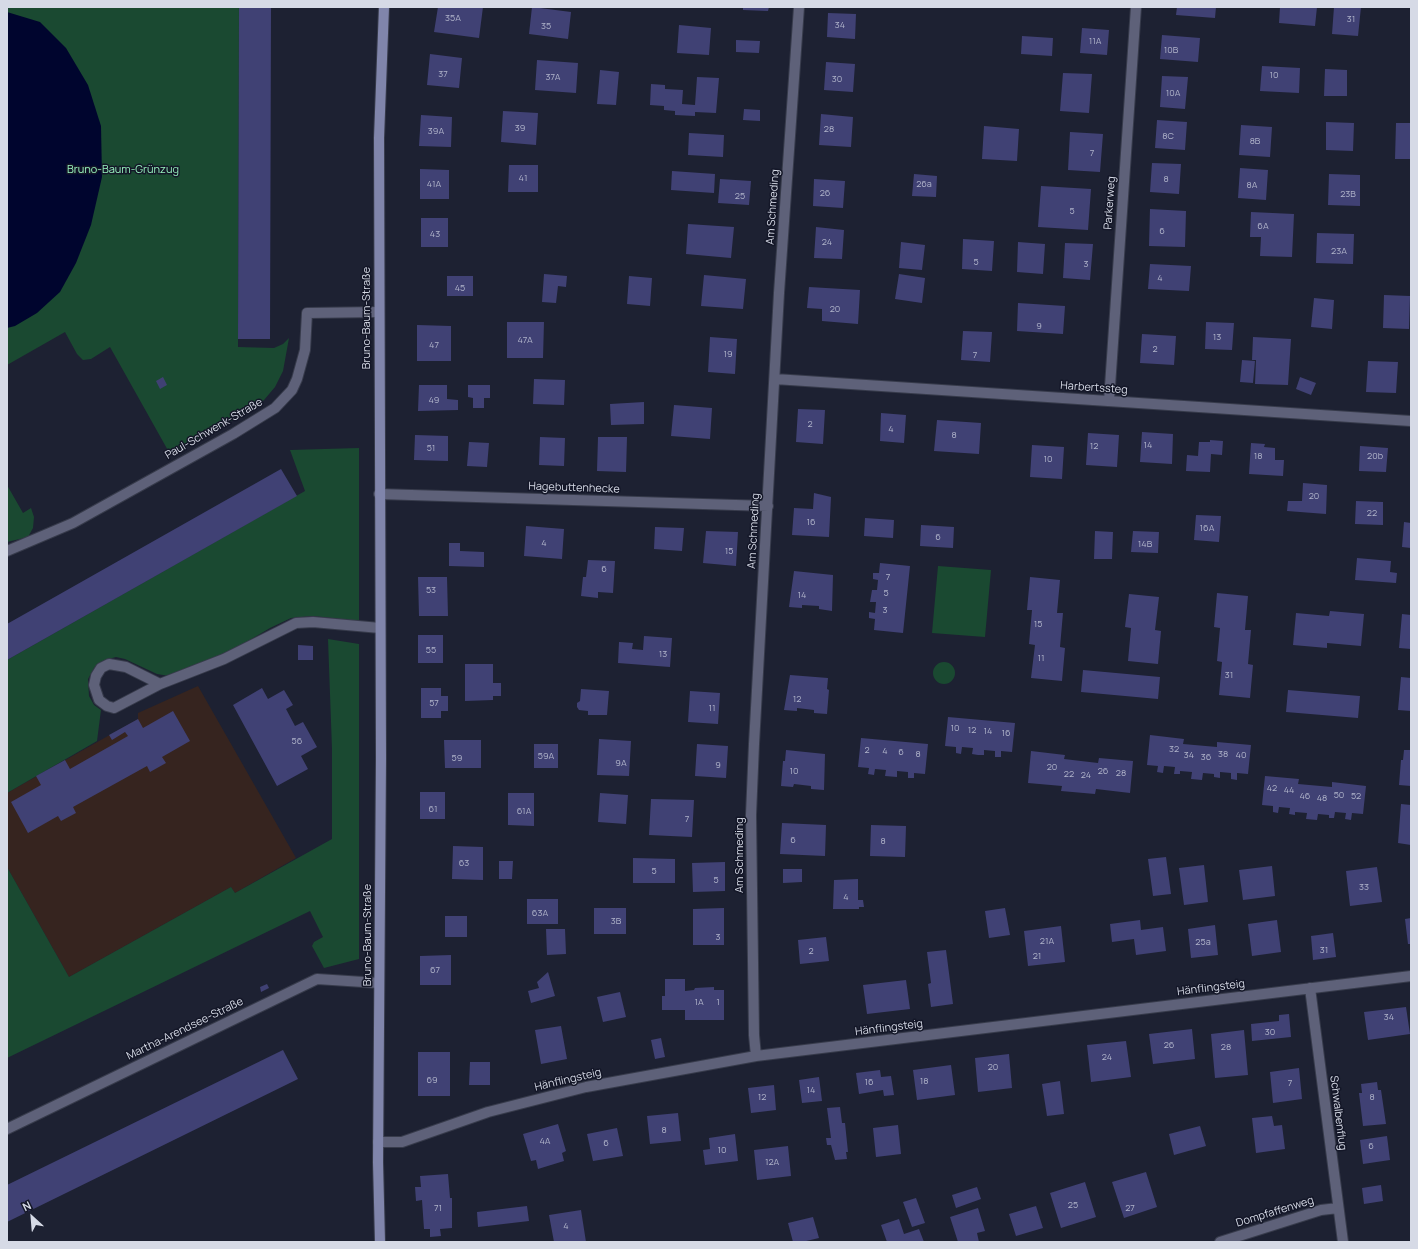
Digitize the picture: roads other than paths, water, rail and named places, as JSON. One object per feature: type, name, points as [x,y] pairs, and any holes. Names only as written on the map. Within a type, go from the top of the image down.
[{"type":"street","name":"Bruno-Baum-Straße","points":[[380,1242],[378,1142],[380,628],[379,138],[384,7]]},
{"type":"street","name":"Am Schmeding","points":[[756,1056],[754,1035],[751,815],[779,293],[799,7]]},
{"type":"street","name":"Parkerweg","points":[[1109,401],[1136,7]]},
{"type":"street","name":"Paul-Schwenk-Straße","points":[[7,551],[74,523],[233,434],[275,408],[292,390],[297,379],[305,350],[307,313],[380,312]]},
{"type":"street","name":"Harbertssteg","points":[[775,379],[1411,420]]},
{"type":"street","name":"Hagebuttenhecke","points":[[379,494],[768,506]]},
{"type":"street","points":[[160,684],[126,667],[109,664],[101,668],[96,676],[94,685],[100,700],[107,706],[114,708],[160,684],[224,660],[296,623],[313,622],[380,628]]},
{"type":"street","name":"Hänflingsteig","points":[[378,1142],[402,1142],[488,1112],[586,1087],[756,1056],[1411,976]]},
{"type":"street","name":"Martha-Arendsee-Straße","points":[[7,1129],[317,979],[379,983]]},
{"type":"street","name":"Schwalbenflug","points":[[1310,988],[1343,1242]]},
{"type":"street","name":"Dompfaffenweg","points":[[1220,1242],[1321,1210],[1338,1208]]},
{"type":"water","points":[[7,12],[40,22],[66,48],[88,85],[101,126],[102,177],[91,225],[76,263],[60,292],[37,313],[15,326],[7,328]]},
{"type":"park label","name":"Bruno-Baum-Grünzug","points":[[123,170]]}]
